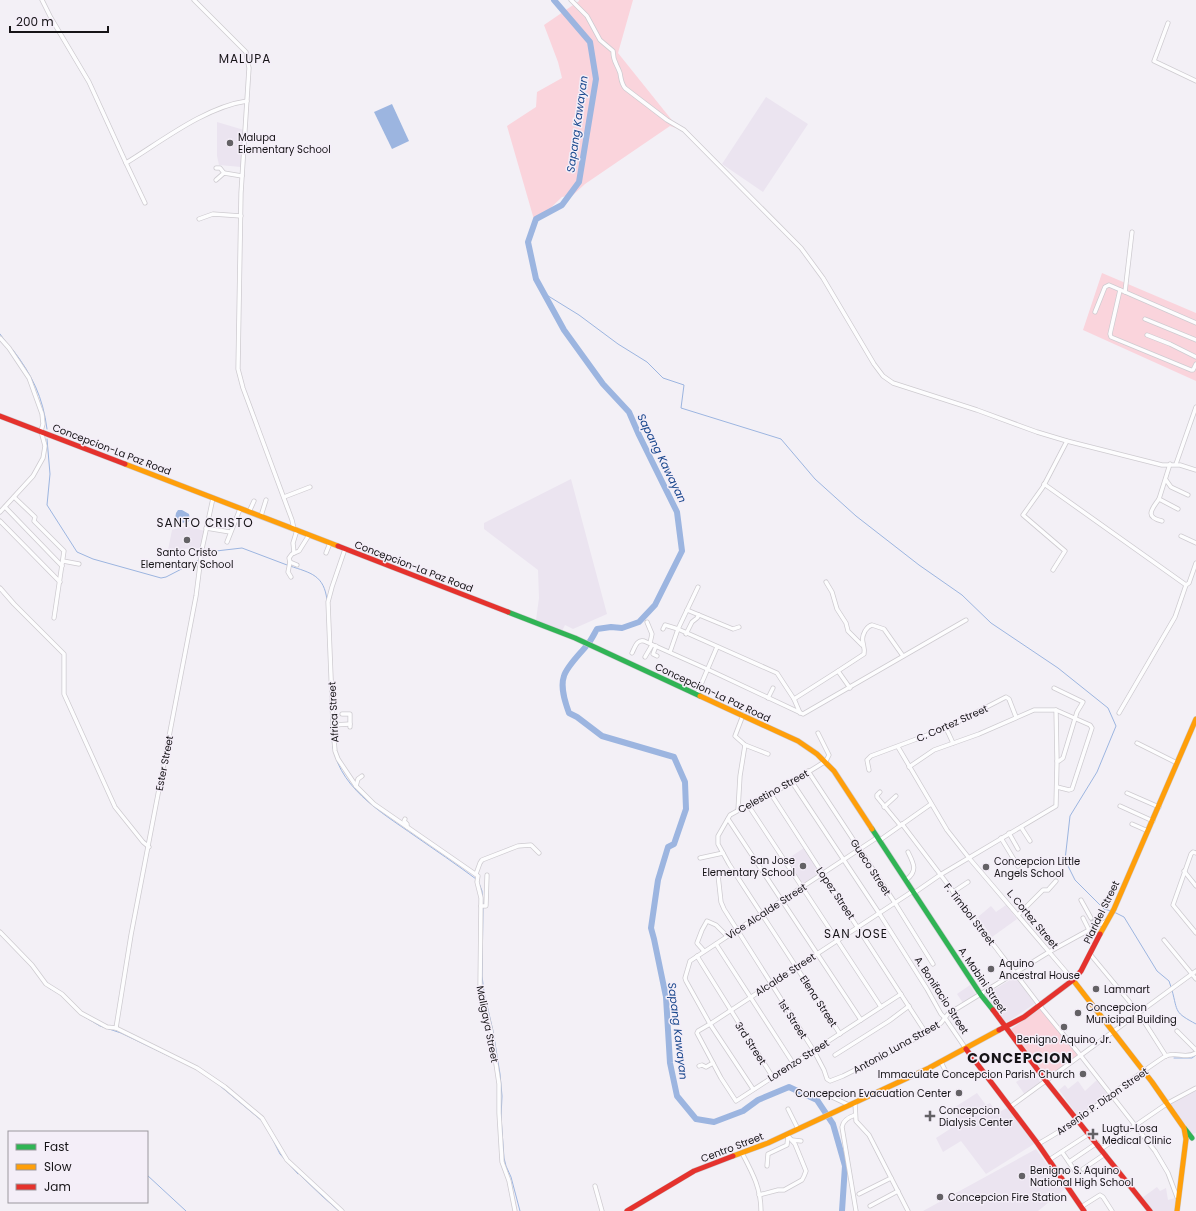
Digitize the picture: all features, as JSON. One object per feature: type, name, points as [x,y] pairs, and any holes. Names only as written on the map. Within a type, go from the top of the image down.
[{"type":"main road","name":"Concepcion-La Paz Road","points":[[0,416],[345,548],[580,641],[798,741],[813,750]]},
{"type":"main road","name":"Plaridel Street","points":[[848,1106],[942,1062],[1005,1028],[1040,1006],[1073,980],[1081,971],[1114,909],[1196,719]]},
{"type":"main road","name":"A. Mabini Street","points":[[813,750],[826,761],[834,771],[913,892],[1005,1028],[1150,1211]]},
{"type":"main road","name":"L. Cortez Street","points":[[1073,980],[1144,1071],[1185,1129],[1186,1139],[1177,1211]]},
{"type":"main road","name":"A. Bonifacio Street","points":[[966,1049],[1038,1144],[1083,1209]]},
{"type":"main road","name":"Centro Street","points":[[627,1211],[701,1168],[789,1136],[798,1129],[848,1106]]},
{"type":"main road","points":[[1185,1129],[1194,1137]]},
{"type":"main road","points":[[1186,1139],[1194,1137]]},
{"type":"street","points":[[42,0],[89,82],[145,203]]},
{"type":"street","points":[[194,0],[236,40],[246,52],[249,68],[242,176],[237,353],[239,375],[295,529],[293,543],[294,553]]},
{"type":"street","points":[[571,0],[587,16],[600,40],[612,51],[622,84],[625,88],[667,120],[684,130],[801,248],[823,278],[874,364],[883,376],[893,383],[977,410],[1037,432],[1162,465],[1176,464],[1196,470]]},
{"type":"street","points":[[1168,23],[1154,61],[1196,81]]},
{"type":"street","points":[[126,163],[209,113],[234,103],[247,102]]},
{"type":"street","points":[[216,168],[220,168],[224,173],[242,176]]},
{"type":"street","points":[[216,180],[224,173]]},
{"type":"street","points":[[199,219],[213,214],[241,216]]},
{"type":"street","points":[[1125,292],[1132,232]]},
{"type":"street","points":[[1095,312],[1107,285],[1196,323]]},
{"type":"street","points":[[1120,290],[1110,334],[1111,336],[1191,370],[1193,370],[1196,364]]},
{"type":"street","points":[[1145,319],[1196,340]]},
{"type":"street","points":[[1147,335],[1170,344],[1196,357]]},
{"type":"street","points":[[0,338],[9,348],[29,378],[42,414],[43,424],[41,431],[45,446],[43,458],[33,476],[0,512]]},
{"type":"street","points":[[1176,464],[1196,407]]},
{"type":"street","points":[[1053,570],[1065,553],[1065,550],[1024,515],[1044,484],[1067,441]]},
{"type":"street","points":[[1162,520],[1155,519],[1150,513],[1159,499],[1170,464]]},
{"type":"street","points":[[1166,480],[1171,487],[1188,495]]},
{"type":"street","points":[[1044,484],[1186,585]]},
{"type":"street","points":[[284,497],[310,487]]},
{"type":"street","points":[[14,497],[35,517],[34,521],[64,551],[54,618]]},
{"type":"street","name":"Ester Street","points":[[116,1028],[206,528],[213,498]]},
{"type":"street","points":[[1159,499],[1178,509]]},
{"type":"street","points":[[261,516],[266,500]]},
{"type":"street","points":[[249,512],[254,501]]},
{"type":"street","points":[[5,507],[62,563],[79,564]]},
{"type":"street","points":[[227,542],[240,509]]},
{"type":"street","points":[[0,521],[60,582]]},
{"type":"street","points":[[206,528],[230,532]]},
{"type":"street","points":[[292,577],[288,572],[289,558],[294,553],[299,552],[308,535]]},
{"type":"street","points":[[1181,536],[1196,543]]},
{"type":"street","points":[[326,553],[330,543]]},
{"type":"street","name":"Africa Street","points":[[345,548],[328,602],[335,751],[356,786],[374,804],[476,874]]},
{"type":"street","points":[[1119,712],[1175,617],[1186,585],[1189,583],[1196,563]]},
{"type":"street","points":[[289,564],[298,565]]},
{"type":"street","points":[[826,582],[832,592],[837,609],[846,623],[848,631],[863,646]]},
{"type":"street","points":[[670,652],[678,630],[698,587]]},
{"type":"street","points":[[0,588],[64,654],[64,694],[115,807],[148,847]]},
{"type":"street","points":[[687,610],[733,629],[739,627]]},
{"type":"street","points":[[686,634],[692,622],[699,615]]},
{"type":"street","points":[[632,653],[639,640],[651,644],[804,714],[966,620]]},
{"type":"street","points":[[645,657],[651,644],[652,634],[648,622]]},
{"type":"street","points":[[663,629],[665,625],[678,630],[777,674],[780,676],[794,698],[800,713]]},
{"type":"street","points":[[794,698],[864,654],[865,651],[862,637],[867,627],[872,625],[884,630],[903,656]]},
{"type":"street","points":[[656,646],[653,654],[657,656]]},
{"type":"street","points":[[696,694],[717,647]]},
{"type":"street","points":[[838,671],[850,688]]},
{"type":"street","points":[[768,698],[773,688]]},
{"type":"street","points":[[1054,688],[1083,702],[1078,709],[1063,758],[1060,761],[1057,761]]},
{"type":"street","name":"C. Cortez Street","points":[[869,770],[868,758],[946,728],[1006,697],[1016,717]]},
{"type":"street","points":[[909,767],[934,750],[978,734],[1016,717],[1036,710],[1056,710],[1090,725],[1092,728],[1072,789],[1069,790],[1057,787],[1056,710]]},
{"type":"street","points":[[333,725],[350,726],[350,714],[342,714]]},
{"type":"street","points":[[742,715],[735,736],[745,745],[768,754]]},
{"type":"street","points":[[946,728],[953,743]]},
{"type":"street","points":[[818,733],[829,755],[826,761]]},
{"type":"street","points":[[1137,743],[1177,763]]},
{"type":"street","points":[[738,810],[740,776],[745,745]]},
{"type":"street","name":"L. Cortez Street","points":[[898,746],[944,825],[969,858],[1073,980]]},
{"type":"street","name":"Celestino Street","points":[[720,848],[718,844],[718,836],[732,814],[772,794],[826,761]]},
{"type":"street","name":"Gueco Street","points":[[808,771],[895,903],[933,964]]},
{"type":"street","points":[[356,786],[358,779],[362,776]]},
{"type":"street","name":"A. Bonifacio Street","points":[[792,782],[879,913],[941,1014],[966,1049]]},
{"type":"street","name":"Alcalde Street","points":[[713,1063],[697,1033],[698,1031],[858,926],[1009,833],[1056,806],[1057,787]]},
{"type":"street","points":[[880,792],[876,796],[884,807],[896,796]]},
{"type":"street","points":[[1127,793],[1159,807]]},
{"type":"street","name":"Lopez Street","points":[[772,794],[926,1032]]},
{"type":"street","name":"Vice Alcalde Street","points":[[710,1024],[685,978],[690,961],[931,804]]},
{"type":"street","points":[[748,805],[881,1007]]},
{"type":"street","points":[[1120,806],[1153,821]]},
{"type":"street","name":"F. Timbol Street","points":[[884,807],[901,824],[1040,1006],[1081,1056],[1161,1160],[1178,1198]]},
{"type":"street","points":[[404,819],[407,827]]},
{"type":"street","points":[[728,819],[861,1020]]},
{"type":"street","points":[[1132,824],[1148,831]]},
{"type":"street","points":[[1021,827],[1030,841]]},
{"type":"street","points":[[1009,833],[1018,849]]},
{"type":"street","points":[[1001,838],[1018,866]]},
{"type":"street","points":[[476,874],[482,860],[511,849],[528,845],[536,849],[539,853]]},
{"type":"street","name":"Elena Street","points":[[720,848],[840,1034]]},
{"type":"street","points":[[906,880],[914,870],[914,865],[908,852]]},
{"type":"street","points":[[1196,853],[1192,852],[1191,854],[1173,905],[1196,933]]},
{"type":"street","points":[[700,858],[722,853]]},
{"type":"street","points":[[1184,871],[1196,886]]},
{"type":"street","name":"Maligaya Street","points":[[476,874],[482,906],[480,987],[491,1031],[499,1084],[502,1162],[509,1181],[516,1211]]},
{"type":"street","points":[[482,906],[486,906],[487,902],[487,874]]},
{"type":"street","name":"1st Street","points":[[718,875],[721,902],[770,984],[814,1051],[827,1079]]},
{"type":"street","points":[[1018,915],[1043,890],[1048,890],[1056,881]]},
{"type":"street","points":[[953,892],[968,882]]},
{"type":"street","points":[[1081,900],[1091,918]]},
{"type":"street","points":[[1083,918],[1089,930]]},
{"type":"street","points":[[704,951],[697,943],[707,921],[716,925],[727,936]]},
{"type":"street","name":"Antonio Luna Street","points":[[827,1079],[830,1081],[843,1076],[926,1032],[941,1023],[948,1014],[1049,952],[1089,930],[1094,925],[1107,921]]},
{"type":"street","points":[[0,932],[32,965],[46,984],[62,994],[81,1013],[103,1025],[116,1028],[197,1068],[225,1088],[262,1118],[287,1160],[342,1211]]},
{"type":"street","points":[[1164,940],[1196,979]]},
{"type":"street","points":[[716,944],[793,1063]]},
{"type":"street","points":[[1090,954],[1139,1013],[1166,1056],[1177,1054],[1186,1057],[1196,1053]]},
{"type":"street","name":"3rd Street","points":[[697,956],[772,1076]]},
{"type":"street","points":[[1010,1107],[1196,971]]},
{"type":"street","name":"Lorenzo Street","points":[[713,1063],[736,1101],[772,1076],[814,1051],[901,994]]},
{"type":"street","points":[[835,1055],[889,1021],[909,1006]]},
{"type":"street","points":[[710,1024],[753,1089]]},
{"type":"street","points":[[1177,1031],[1196,1050]]},
{"type":"street","name":"Arsenio P. Dizon Street","points":[[1038,1144],[1078,1120],[1110,1095],[1166,1056]]},
{"type":"street","points":[[942,1062],[947,1074]]},
{"type":"street","points":[[699,1066],[702,1065],[706,1067],[713,1063]]},
{"type":"street","points":[[1083,1169],[1135,1126],[1168,1104],[1196,1088]]},
{"type":"street","points":[[832,1097],[848,1106]]},
{"type":"street","points":[[855,1103],[856,1121],[869,1135],[908,1211]]},
{"type":"street","points":[[788,1109],[798,1129]]},
{"type":"street","points":[[855,1115],[844,1121],[842,1127],[856,1211]]},
{"type":"street","points":[[1049,1160],[1089,1134]]},
{"type":"street","points":[[789,1136],[801,1141]]},
{"type":"street","points":[[767,1166],[768,1154],[788,1145],[789,1136]]},
{"type":"street","points":[[759,1195],[784,1190],[802,1180],[806,1171],[795,1144],[789,1136]]},
{"type":"street","points":[[1069,1162],[1097,1143]]},
{"type":"street","points":[[1062,1152],[1075,1171]]},
{"type":"street","points":[[742,1153],[754,1176],[761,1211]]},
{"type":"street","points":[[859,1194],[890,1178]]},
{"type":"street","points":[[595,1186],[602,1211]]},
{"type":"street","points":[[870,1206],[898,1191]]},
{"type":"street","points":[[1083,1209],[1100,1195],[1112,1211]]},
{"type":"shaded area","points":[[579,0],[633,0],[618,53],[679,129],[670,126],[585,184],[573,195],[562,197],[535,223],[507,126],[536,107],[537,92],[562,78],[558,62],[544,25]]},
{"type":"shaded area","points":[[766,97],[808,124],[763,192],[722,164]]},
{"type":"shaded area","name":"Malupa Elementary School","points":[[217,122],[244,130],[241,167],[219,165],[217,156]]},
{"type":"shaded area","points":[[1102,273],[1196,313],[1196,381],[1083,330]]},
{"type":"shaded area","points":[[571,479],[607,614],[573,629],[565,625],[562,631],[536,620],[539,598],[538,570],[484,529],[484,523]]},
{"type":"shaded area","name":"Santo Cristo Elementary School","points":[[185,526],[205,531],[201,548],[168,550],[172,530]]},
{"type":"shaded area","name":"San Jose Elementary School","points":[[804,848],[820,872],[802,884],[786,860]]},
{"type":"shaded area","points":[[1006,905],[1017,919],[992,937],[978,917],[991,906],[996,912]]},
{"type":"shaded area","points":[[1015,977],[1036,1003],[1006,1023],[985,995]]},
{"type":"shaded area","points":[[970,985],[976,995],[963,1003],[957,994]]},
{"type":"shaded area","points":[[1040,1009],[1078,1055],[1048,1078],[1011,1029]]},
{"type":"shaded area","points":[[1033,1071],[1041,1083],[1025,1095],[1016,1082]]},
{"type":"shaded area","points":[[1097,1080],[1107,1094],[1078,1116],[1059,1090],[1065,1085],[1068,1089],[1078,1081],[1085,1091]]},
{"type":"shaded area","points":[[1196,1088],[1196,1133],[1192,1134],[1171,1104]]},
{"type":"shaded area","points":[[977,1093],[986,1105],[990,1103],[997,1113],[1007,1108],[1034,1144],[986,1174],[961,1141],[943,1152],[936,1138],[953,1127],[952,1126],[959,1121],[952,1109]]},
{"type":"shaded area","name":"Benigno S. Aquino National High School","points":[[1036,1149],[1065,1189],[1038,1211],[923,1211]]},
{"type":"shaded area","points":[[1157,1187],[1160,1191],[1166,1188],[1168,1200],[1175,1198],[1175,1211],[1152,1211],[1142,1198]]},
{"type":"water","points":[[392,104],[409,141],[392,149],[374,112]]},
{"type":"water","points":[[178,510],[182,510],[189,514],[190,520],[176,526],[174,525]]},
{"type":"waterway","name":"Sapang Kawayan","points":[[554,0],[590,42],[596,79],[579,182],[562,205],[536,219],[528,242],[536,279],[564,330],[603,384],[629,412],[677,512],[682,551],[655,605],[639,622],[622,628],[611,627],[597,629],[590,642],[571,664],[564,676],[563,690],[565,699],[569,713],[577,717],[602,736],[674,757],[685,782],[686,809],[674,844],[668,847],[658,880],[651,928],[666,997],[670,1063],[677,1096],[696,1119],[714,1122],[743,1111],[758,1100],[789,1087],[817,1100],[833,1124],[845,1166],[842,1211]]},
{"type":"waterway","points":[[545,294],[579,315],[618,344],[647,362],[663,378],[684,385],[681,408],[781,439],[815,479],[856,516],[919,565],[962,595],[991,623],[1058,668],[1108,708],[1116,726],[1097,772],[1070,816],[1065,860],[1075,880],[1104,909],[1111,911]]},
{"type":"waterway","points":[[0,334],[8,345]]},
{"type":"waterway","points":[[13,350],[26,368],[36,387],[43,407],[47,429]]},
{"type":"waterway","points":[[47,439],[50,474],[47,505],[77,552],[93,559],[161,578],[166,577],[199,560]]},
{"type":"waterway","points":[[203,557],[216,551],[242,548],[287,565]]},
{"type":"waterway","points":[[290,566],[310,573],[320,580],[327,600]]},
{"type":"waterway","points":[[332,739],[335,756],[341,771],[362,796],[388,817],[476,879]]},
{"type":"waterway","points":[[479,883],[482,891],[483,905]]},
{"type":"waterway","points":[[483,908],[482,976],[500,1074],[504,1158],[511,1177],[520,1211]]},
{"type":"waterway","points":[[1114,912],[1124,917],[1157,971],[1169,981],[1171,987]]},
{"type":"waterway","points":[[49,988],[58,993]]},
{"type":"waterway","points":[[1172,990],[1176,1008],[1180,1014],[1196,1024]]},
{"type":"waterway","points":[[80,1014],[100,1026],[121,1033],[169,1056]]},
{"type":"waterway","points":[[1174,1058],[1192,1058],[1196,1055]]},
{"type":"waterway","points":[[219,1085],[261,1120]]},
{"type":"waterway","points":[[270,1134],[280,1154],[298,1174]]},
{"type":"waterway","points":[[300,1175],[322,1196]]},
{"type":"waterway","points":[[148,1176],[186,1211]]},
{"type":"waterway","points":[[322,1196],[339,1211]]},
{"type":"tunnel","points":[[1091,918],[1093,923]]},
{"type":"traffic: fast","points":[[508,612],[575,638],[700,696]]},
{"type":"traffic: fast","points":[[872,829],[981,995],[993,1010]]},
{"type":"traffic: fast","points":[[1185,1129],[1192,1138]]},
{"type":"traffic: slow","points":[[125,464],[338,546]]},
{"type":"traffic: slow","points":[[700,696],[798,741],[817,754],[834,771],[872,829]]},
{"type":"traffic: slow","points":[[1100,934],[1114,909],[1196,719]]},
{"type":"traffic: slow","points":[[1073,980],[1152,1082],[1184,1128],[1186,1139],[1177,1211]]},
{"type":"traffic: slow","points":[[733,1156],[768,1143],[929,1068],[999,1030]]},
{"type":"traffic: jam","points":[[0,416],[125,464]]},
{"type":"traffic: jam","points":[[338,546],[508,612]]},
{"type":"traffic: jam","points":[[999,1030],[1024,1017],[1073,980],[1081,971],[1100,934]]},
{"type":"traffic: jam","points":[[993,1010],[1046,1081],[1150,1211]]},
{"type":"traffic: jam","points":[[966,1049],[1038,1144],[1084,1211]]},
{"type":"traffic: jam","points":[[627,1211],[694,1171],[733,1156]]},
{"type":"place","name":"Malupa Elementary School","points":[[230,143]]},
{"type":"place","name":"Santo Cristo Elementary School","points":[[187,540]]},
{"type":"place","name":"San Jose Elementary School","points":[[803,866]]},
{"type":"place","name":"Concepcion Little Angels School","points":[[986,867]]},
{"type":"place","name":"Aquino Ancestral House","points":[[991,969]]},
{"type":"place","name":"Lammart","points":[[1096,989]]},
{"type":"place","name":"Concepcion Municipal Building","points":[[1078,1013]]},
{"type":"place","name":"Benigno Aquino, Jr.","points":[[1064,1027]]},
{"type":"place","name":"Immaculate Concepcion Parish Church","points":[[1083,1074]]},
{"type":"place","name":"Concepcion Evacuation Center","points":[[959,1093]]},
{"type":"place","name":"Concepcion Dialysis Center","points":[[930,1116]]},
{"type":"place","name":"Lugtu-Losa Medical Clinic","points":[[1093,1134]]},
{"type":"place","name":"Benigno S. Aquino National High School","points":[[1022,1176]]},
{"type":"place","name":"Concepcion Fire Station","points":[[940,1197]]},
{"type":"district","name":"MALUPA","points":[[245,59]]},
{"type":"district","name":"SANTO CRISTO","points":[[205,523]]},
{"type":"district","name":"SAN JOSE","points":[[856,934]]},
{"type":"district","name":"CONCEPCION","points":[[1020,1058]]}]
